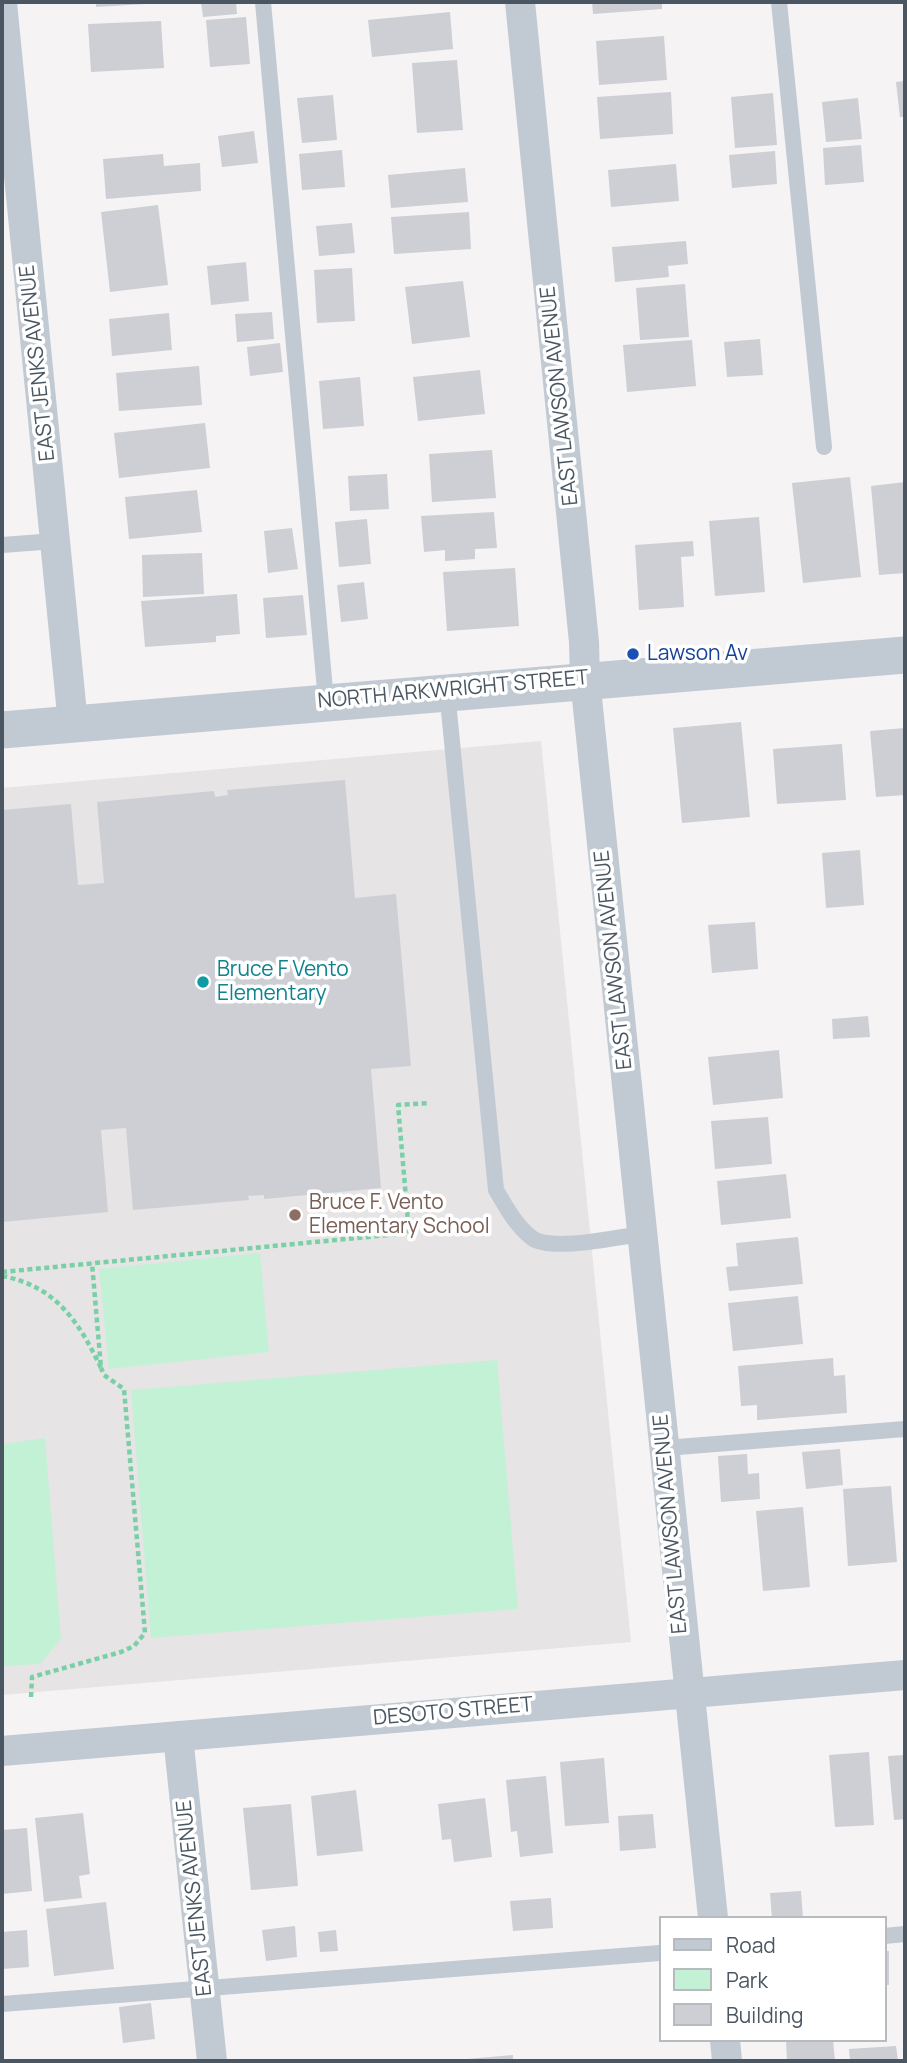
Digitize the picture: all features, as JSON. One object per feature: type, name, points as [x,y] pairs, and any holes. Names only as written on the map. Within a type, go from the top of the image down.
[{"type":"street","name":"EAST LAWSON AVENUE","points":[[520,2],[584,642],[585,679],[713,1916]]},
{"type":"street","name":"EAST JENKS AVENUE","points":[[2,3],[73,724]]},
{"type":"street","name":"NORTH ARKWRIGHT STREET","points":[[2,730],[905,654]]},
{"type":"street","name":"DESOTO STREET","points":[[2,1751],[905,1675]]},
{"type":"street","name":"EAST JENKS AVENUE","points":[[178,1736],[212,2061]]},
{"type":"street","points":[[725,2042],[727,2061]]},
{"type":"lane","points":[[262,2],[326,701]]},
{"type":"lane","points":[[779,2],[824,447]]},
{"type":"lane","points":[[2,545],[55,541]]},
{"type":"lane","points":[[447,691],[496,1190],[514,1220],[534,1240],[562,1243],[641,1234]]},
{"type":"lane","points":[[665,1448],[905,1429]]},
{"type":"lane","points":[[886,1936],[905,1934]]},
{"type":"lane","points":[[2,2004],[659,1953]]},
{"type":"path","points":[[2,1274],[409,1233],[398,1105],[430,1103]]},
{"type":"path","points":[[92,1263],[101,1368]]},
{"type":"path","points":[[2,1274],[35,1287],[68,1311],[82,1328],[104,1375],[124,1389],[145,1633],[135,1646],[121,1653],[32,1677],[31,1697]]},
{"type":"shaded area","name":"Bruce F. Vento Elementary School","points":[[541,741],[631,1642],[2,1695],[2,788]]},
{"type":"green space","points":[[260,1253],[269,1352],[109,1369],[99,1269]]},
{"type":"green space","points":[[497,1360],[518,1609],[151,1638],[131,1390]]},
{"type":"green space","points":[[45,1438],[61,1639],[40,1664],[2,1666],[2,1444]]},
{"type":"building","points":[[96,2],[144,2],[145,4],[96,7]]},
{"type":"building","points":[[201,2],[236,2],[237,14],[203,17]]},
{"type":"building","points":[[592,2],[662,2],[662,9],[593,14]]},
{"type":"building","points":[[450,12],[453,49],[372,57],[368,20]]},
{"type":"building","points":[[246,17],[250,64],[210,67],[206,20]]},
{"type":"building","points":[[161,21],[164,68],[91,72],[88,24]]},
{"type":"building","points":[[664,36],[667,80],[599,85],[596,41]]},
{"type":"building","points":[[457,60],[463,130],[417,133],[412,63]]},
{"type":"building","points":[[905,81],[905,117],[900,117],[896,82]]},
{"type":"building","points":[[671,92],[673,134],[600,139],[597,97]]},
{"type":"building","points":[[773,93],[777,145],[735,148],[731,97]]},
{"type":"building","points":[[333,95],[337,140],[302,143],[297,98]]},
{"type":"building","points":[[858,98],[862,139],[826,142],[822,102]]},
{"type":"building","points":[[254,131],[258,163],[222,167],[218,136]]},
{"type":"building","points":[[861,145],[864,182],[825,185],[823,148]]},
{"type":"building","points":[[342,150],[345,187],[302,190],[299,154]]},
{"type":"building","points":[[775,151],[777,184],[732,188],[729,155]]},
{"type":"building","points":[[163,154],[164,166],[200,163],[201,191],[106,199],[103,159]]},
{"type":"building","points":[[676,164],[679,201],[611,207],[608,170]]},
{"type":"building","points":[[465,168],[468,202],[391,208],[388,175]]},
{"type":"building","points":[[158,205],[168,285],[110,292],[101,212]]},
{"type":"building","points":[[469,212],[471,249],[394,254],[391,217]]},
{"type":"building","points":[[352,223],[355,253],[319,256],[316,226]]},
{"type":"building","points":[[686,241],[688,264],[668,266],[669,277],[615,282],[612,247]]},
{"type":"building","points":[[246,262],[249,301],[211,305],[207,266]]},
{"type":"building","points":[[352,268],[355,321],[317,323],[314,270]]},
{"type":"building","points":[[463,281],[470,337],[412,344],[405,287]]},
{"type":"building","points":[[685,284],[689,337],[640,340],[636,288]]},
{"type":"building","points":[[272,312],[274,339],[237,342],[235,314]]},
{"type":"building","points":[[169,313],[172,350],[112,356],[109,319]]},
{"type":"building","points":[[760,339],[763,375],[727,377],[724,342]]},
{"type":"building","points":[[692,340],[696,386],[627,392],[623,345]]},
{"type":"building","points":[[280,343],[283,372],[250,376],[247,347]]},
{"type":"building","points":[[199,366],[202,405],[119,411],[116,373]]},
{"type":"building","points":[[480,370],[485,414],[418,421],[413,377]]},
{"type":"building","points":[[360,377],[364,426],[323,429],[319,381]]},
{"type":"building","points":[[205,423],[210,468],[119,478],[114,433]]},
{"type":"building","points":[[492,450],[496,498],[432,502],[429,454]]},
{"type":"building","points":[[387,474],[389,509],[350,511],[348,476]]},
{"type":"building","points":[[850,477],[861,577],[803,583],[792,483]]},
{"type":"building","points":[[905,482],[905,573],[879,575],[871,486]]},
{"type":"building","points":[[197,490],[202,532],[129,539],[125,497]]},
{"type":"building","points":[[494,512],[497,548],[475,549],[475,559],[445,561],[445,550],[424,552],[421,516]]},
{"type":"building","points":[[759,517],[765,592],[715,596],[709,521]]},
{"type":"building","points":[[367,519],[371,564],[339,567],[335,522]]},
{"type":"building","points":[[292,528],[298,569],[268,573],[264,531]]},
{"type":"building","points":[[693,541],[694,556],[681,557],[684,607],[639,610],[635,545]]},
{"type":"building","points":[[202,553],[204,594],[143,597],[142,555]]},
{"type":"building","points":[[515,568],[519,626],[447,631],[443,572]]},
{"type":"building","points":[[364,582],[368,619],[341,622],[337,585]]},
{"type":"building","points":[[237,594],[240,634],[216,636],[216,642],[145,647],[141,601]]},
{"type":"building","points":[[303,595],[307,635],[266,638],[263,598]]},
{"type":"building","points":[[741,722],[750,817],[682,823],[673,728]]},
{"type":"building","points":[[905,728],[905,795],[876,797],[870,731]]},
{"type":"building","points":[[842,744],[846,800],[777,804],[773,749]]},
{"type":"building","name":"Bruce F Vento Elementary","points":[[345,780],[355,898],[396,894],[411,1066],[371,1069],[381,1188],[264,1199],[264,1195],[248,1196],[249,1200],[133,1210],[126,1128],[101,1130],[108,1212],[2,1222],[2,810],[71,804],[78,885],[104,883],[97,802],[214,791],[215,797],[228,795],[227,790]]},
{"type":"building","points":[[860,850],[864,905],[826,908],[822,853]]},
{"type":"building","points":[[755,922],[758,969],[712,973],[708,925]]},
{"type":"building","points":[[868,1016],[870,1037],[833,1039],[832,1019]]},
{"type":"building","points":[[779,1050],[783,1098],[713,1105],[708,1057]]},
{"type":"building","points":[[768,1117],[772,1164],[715,1169],[711,1121]]},
{"type":"building","points":[[786,1174],[791,1218],[721,1225],[717,1181]]},
{"type":"building","points":[[798,1237],[803,1284],[729,1291],[726,1267],[738,1266],[736,1243]]},
{"type":"building","points":[[798,1296],[803,1344],[733,1351],[728,1303]]},
{"type":"building","points":[[833,1358],[834,1376],[845,1375],[847,1413],[757,1420],[757,1405],[741,1406],[738,1366]]},
{"type":"building","points":[[840,1449],[843,1485],[806,1489],[802,1452]]},
{"type":"building","points":[[747,1454],[748,1474],[759,1473],[760,1499],[721,1502],[718,1456]]},
{"type":"building","points":[[891,1486],[897,1562],[848,1566],[843,1489]]},
{"type":"building","points":[[803,1507],[810,1587],[763,1591],[756,1511]]},
{"type":"building","points":[[869,1752],[874,1825],[835,1827],[829,1755]]},
{"type":"building","points":[[905,1755],[905,1819],[894,1820],[888,1756]]},
{"type":"building","points":[[604,1758],[609,1823],[565,1826],[560,1762]]},
{"type":"building","points":[[546,1776],[553,1853],[520,1857],[517,1831],[511,1832],[506,1780]]},
{"type":"building","points":[[356,1790],[363,1851],[317,1856],[311,1796]]},
{"type":"building","points":[[485,1798],[492,1857],[454,1862],[451,1839],[442,1840],[438,1804]]},
{"type":"building","points":[[291,1804],[298,1886],[251,1890],[243,1808]]},
{"type":"building","points":[[83,1813],[90,1874],[79,1876],[82,1898],[44,1902],[35,1818]]},
{"type":"building","points":[[653,1814],[656,1848],[620,1851],[618,1816]]},
{"type":"building","points":[[27,1828],[32,1891],[2,1894],[2,1830]]},
{"type":"building","points":[[801,1891],[803,1916],[772,1916],[770,1893]]},
{"type":"building","points":[[551,1898],[553,1928],[513,1931],[510,1901]]},
{"type":"building","points":[[106,1902],[114,1969],[54,1976],[46,1909]]},
{"type":"building","points":[[295,1926],[297,1957],[266,1961],[262,1930]]},
{"type":"building","points":[[27,1930],[29,1967],[2,1969],[2,1932]]},
{"type":"building","points":[[336,1930],[338,1951],[320,1952],[318,1932]]},
{"type":"building","points":[[886,1951],[889,1951],[889,1985],[886,1985]]},
{"type":"building","points":[[151,2003],[155,2039],[123,2043],[119,2007]]},
{"type":"building","points":[[786,2042],[833,2042],[835,2061],[787,2061]]},
{"type":"building","points":[[896,2046],[898,2061],[850,2061],[849,2049]]},
{"type":"building","points":[[513,2055],[513,2061],[467,2061],[467,2059]]},
{"type":"place","name":"Lawson Av","points":[[633,654]]},
{"type":"place","name":"Bruce F Vento Elementary","points":[[203,982]]},
{"type":"place","name":"Bruce F. Vento Elementary School","points":[[295,1215]]}]
